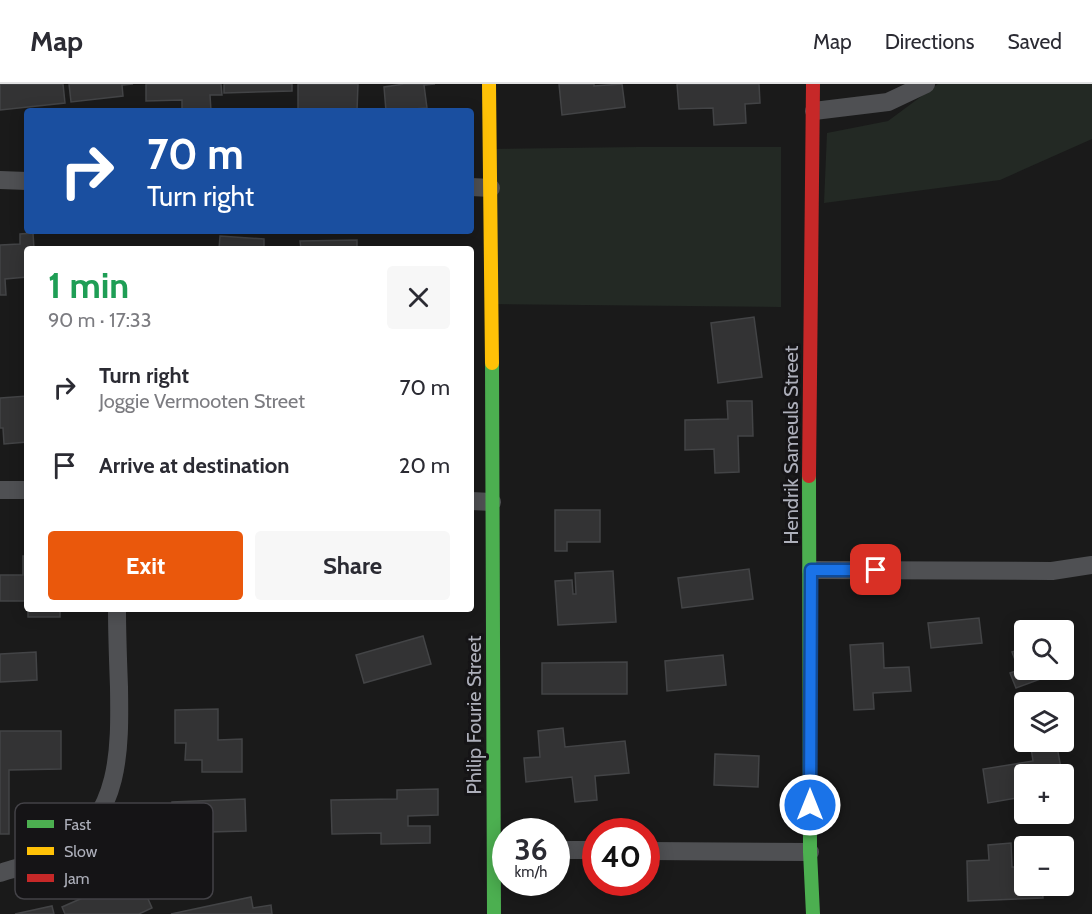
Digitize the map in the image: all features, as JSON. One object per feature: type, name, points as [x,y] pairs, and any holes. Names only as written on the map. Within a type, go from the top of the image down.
[{"type":"street","name":"Philip Fourie Street","points":[[489,84],[496,818]]},
{"type":"street","name":"Hendrik Sameuls Street","points":[[813,84],[810,477],[810,852],[813,914]]},
{"type":"street","points":[[814,111],[888,102],[926,84]]},
{"type":"street","points":[[0,180],[24,181]]},
{"type":"street","points":[[474,187],[491,189]]},
{"type":"street","points":[[0,490],[24,490]]},
{"type":"street","points":[[474,501],[492,502]]},
{"type":"street","points":[[811,570],[1052,571],[1092,565]]},
{"type":"street","points":[[104,803],[110,794],[117,766],[120,732],[117,612]]},
{"type":"street","points":[[660,851],[810,852]]},
{"type":"street","points":[[0,873],[15,868]]},
{"type":"street","name":"Philip Fourie Street","points":[[494,914],[496,896]]},
{"type":"shaded area","points":[[938,84],[1092,84],[1092,139],[1000,180],[824,203],[827,133],[888,121]]},
{"type":"shaded area","points":[[781,147],[781,307],[488,304],[487,149]]},
{"type":"building","points":[[0,84],[63,84],[65,103],[0,110]]},
{"type":"building","points":[[69,84],[133,84],[122,85],[123,96],[71,102]]},
{"type":"building","points":[[146,84],[221,84],[222,95],[210,95],[211,108],[182,108],[182,100],[146,101]]},
{"type":"building","points":[[224,84],[292,84],[292,91],[224,93]]},
{"type":"building","points":[[298,84],[358,84],[357,108],[298,108]]},
{"type":"building","points":[[404,84],[435,84],[424,85],[427,108],[386,108],[384,87]]},
{"type":"building","points":[[559,84],[594,84],[594,86],[622,84],[625,107],[562,115]]},
{"type":"building","points":[[677,84],[759,84],[760,103],[745,104],[746,123],[714,125],[713,108],[679,109]]},
{"type":"building","points":[[20,234],[33,234],[34,246],[24,246],[24,277],[5,279],[6,295],[0,295],[0,245],[20,244]]},
{"type":"building","points":[[220,236],[264,239],[264,246],[219,246]]},
{"type":"building","points":[[357,240],[357,246],[301,246],[300,241]]},
{"type":"building","points":[[754,317],[762,377],[718,383],[711,323]]},
{"type":"building","points":[[24,396],[24,442],[4,444],[3,428],[0,428],[0,398]]},
{"type":"building","points":[[727,401],[752,401],[753,436],[738,436],[739,472],[715,473],[714,449],[685,450],[685,420],[728,419]]},
{"type":"building","points":[[555,510],[600,510],[600,542],[567,542],[567,551],[555,551]]},
{"type":"building","points":[[24,556],[24,601],[0,601],[0,575],[23,575]]},
{"type":"building","points":[[749,569],[753,599],[682,608],[678,578]]},
{"type":"building","points":[[613,571],[616,622],[558,625],[555,581],[572,580],[573,594],[576,594],[575,573]]},
{"type":"building","points":[[28,612],[60,612],[60,617],[28,617]]},
{"type":"building","points":[[979,618],[982,643],[931,648],[928,623]]},
{"type":"building","points":[[423,636],[431,664],[364,683],[356,655]]},
{"type":"building","points":[[883,643],[884,668],[909,667],[911,691],[873,693],[874,709],[854,710],[850,645]]},
{"type":"building","points":[[36,652],[37,680],[0,682],[0,654]]},
{"type":"building","points":[[723,655],[726,685],[667,691],[665,661]]},
{"type":"building","points":[[627,662],[627,694],[542,694],[542,663]]},
{"type":"building","points":[[1014,672],[1014,680],[1038,680],[1016,688],[1010,673]]},
{"type":"building","points":[[218,709],[218,740],[242,739],[242,772],[202,772],[202,760],[185,760],[186,743],[175,743],[175,710]]},
{"type":"building","points":[[563,728],[565,747],[625,741],[629,773],[595,776],[597,800],[575,802],[572,777],[526,782],[524,758],[540,757],[538,731]]},
{"type":"building","points":[[0,731],[61,731],[61,769],[9,770],[9,834],[0,834]]},
{"type":"building","points":[[1032,752],[1058,752],[1060,764],[1014,764],[1033,761]]},
{"type":"building","points":[[715,754],[759,756],[758,787],[714,785]]},
{"type":"building","points":[[1014,764],[1014,799],[988,803],[983,769]]},
{"type":"building","points":[[438,789],[438,815],[408,816],[408,826],[430,826],[430,843],[381,844],[381,833],[332,834],[331,800],[397,799],[397,790]]},
{"type":"building","points":[[245,799],[246,831],[213,832],[213,803],[172,802]]},
{"type":"building","points":[[1011,843],[1014,896],[1043,896],[1043,898],[968,901],[967,861],[989,860],[988,845]]},
{"type":"building","points":[[251,897],[253,908],[271,905],[272,914],[171,914]]},
{"type":"building","points":[[80,899],[148,899],[152,908],[139,914],[65,914],[62,907]]},
{"type":"building","points":[[52,906],[54,914],[15,914]]},
{"type":"traffic: fast","points":[[492,363],[494,914]]},
{"type":"traffic: fast","points":[[809,476],[810,852],[813,914]]},
{"type":"traffic: slow","points":[[489,84],[492,363]]},
{"type":"traffic: jam","points":[[809,476],[813,84]]},
{"type":"route","points":[[810,805],[811,570],[876,570]]}]
